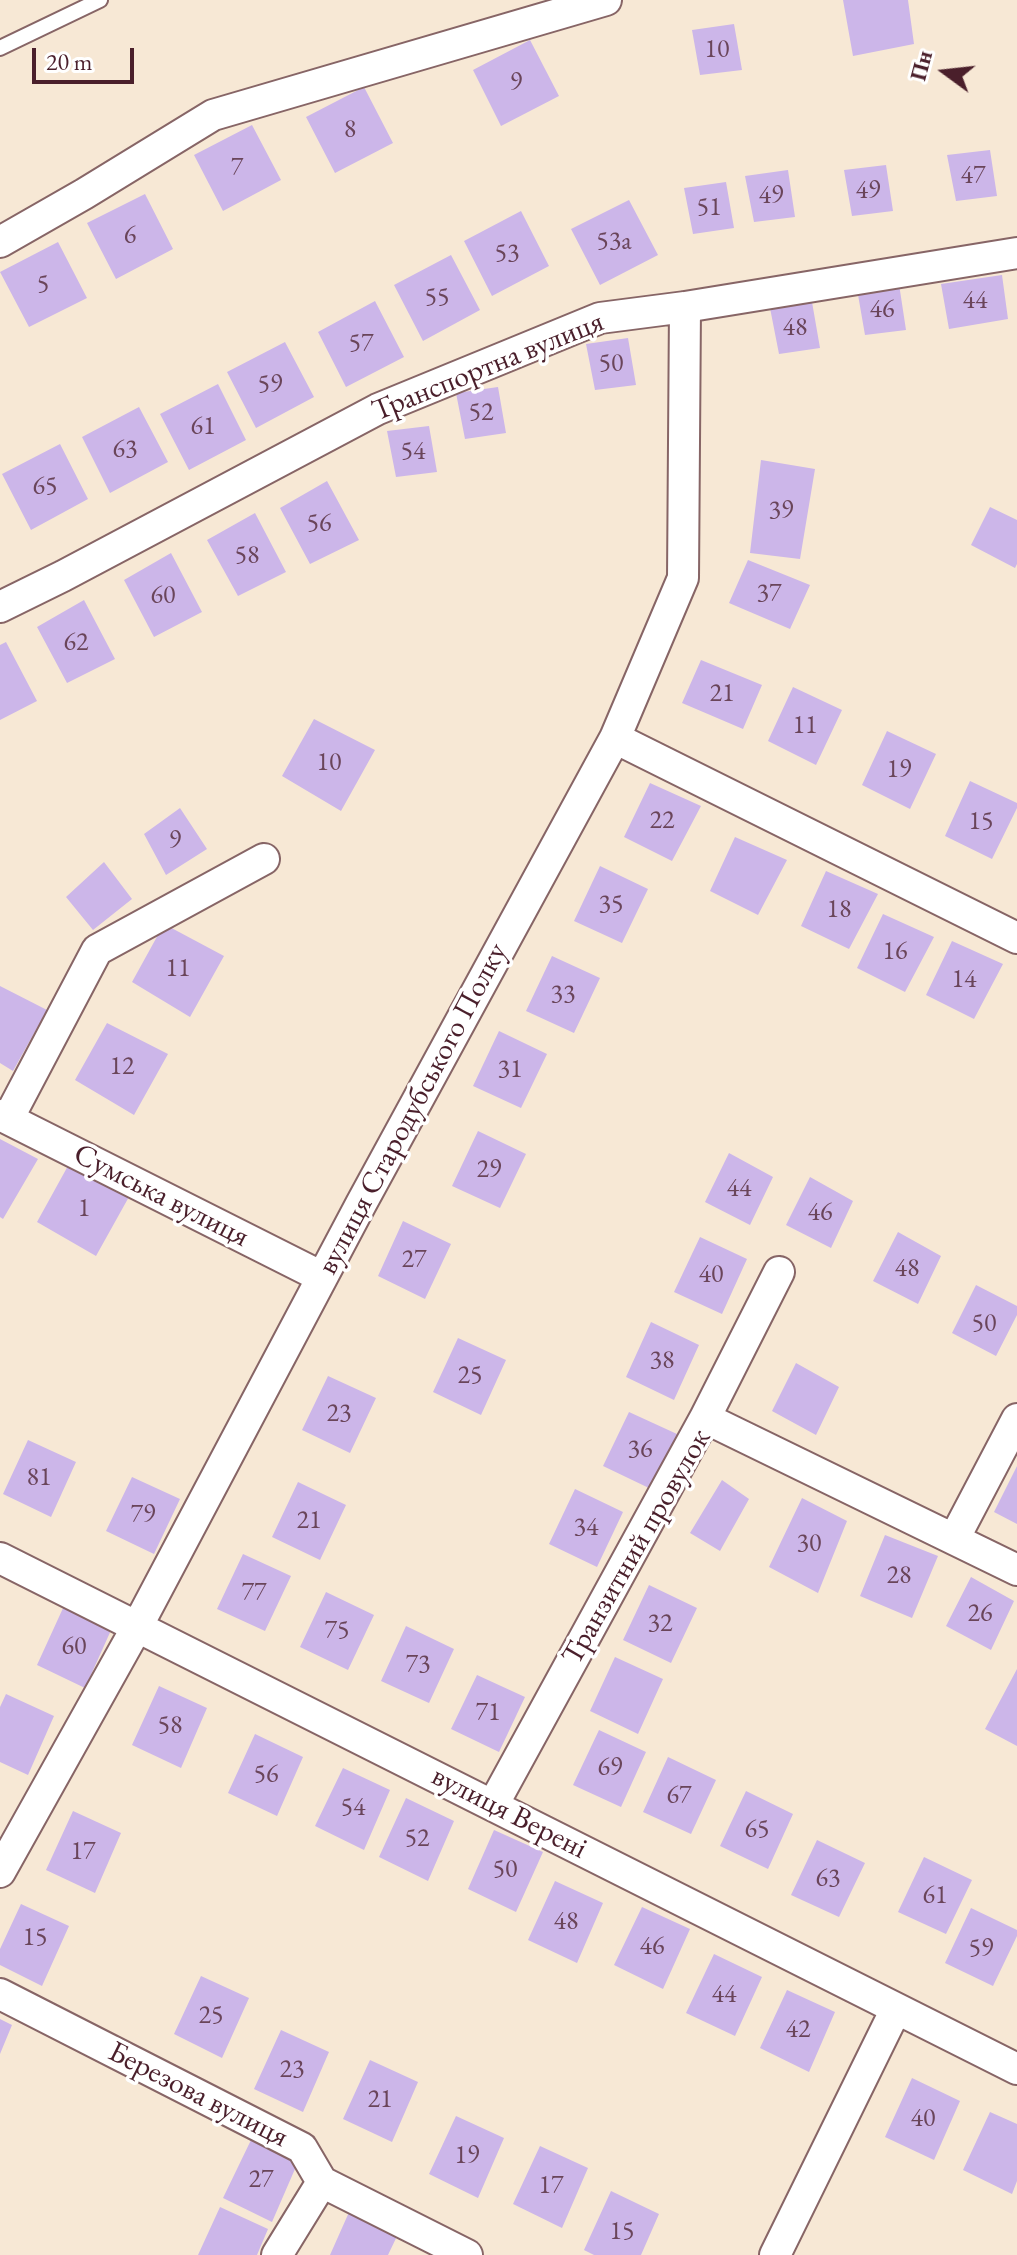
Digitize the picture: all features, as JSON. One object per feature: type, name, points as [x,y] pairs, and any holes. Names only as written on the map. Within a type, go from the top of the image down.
[{"type":"street","points":[[0,242],[213,115],[606,0]]},
{"type":"street","name":"Транспортна вулиця","points":[[0,607],[378,409],[600,318],[1016,258]]},
{"type":"street","name":"вулиця Стародубського Полку","points":[[0,1872],[137,1627],[322,1277],[615,738],[683,578],[685,307]]},
{"type":"street","points":[[615,738],[1017,938]]},
{"type":"street","points":[[4,1117],[97,950],[264,859]]},
{"type":"street","name":"Сумська вулиця","points":[[4,1117],[322,1277]]},
{"type":"street","points":[[705,1418],[779,1272]]},
{"type":"street","name":"Транзитний провулок","points":[[493,1805],[705,1418],[1017,1570]]},
{"type":"street","points":[[954,1539],[1017,1419]]},
{"type":"street","name":"вулиця Верені","points":[[0,1558],[1017,2069]]},
{"type":"street","name":"Березова вулиця","points":[[0,1994],[302,2148],[322,2182]]},
{"type":"street","points":[[775,2255],[896,2009]]},
{"type":"street","points":[[277,2255],[322,2182],[467,2255]]},
{"type":"lane","points":[[0,48],[100,0]]},
{"type":"building","points":[[843,0],[908,0],[914,44],[853,56]]},
{"type":"building","points":[[734,24],[742,70],[700,75],[692,30]]},
{"type":"building","points":[[530,40],[559,96],[501,126],[473,70]]},
{"type":"building","points":[[364,87],[393,143],[335,173],[306,117]]},
{"type":"building","points":[[252,125],[281,180],[223,211],[194,155]]},
{"type":"building","points":[[990,150],[997,196],[956,201],[947,155]]},
{"type":"building","points":[[886,165],[893,211],[852,216],[844,170]]},
{"type":"building","points":[[788,170],[795,217],[754,222],[745,176]]},
{"type":"building","points":[[726,182],[734,228],[693,234],[684,188]]},
{"type":"building","points":[[145,194],[173,249],[116,279],[87,223]]},
{"type":"building","points":[[629,200],[658,255],[600,285],[571,229]]},
{"type":"building","points":[[521,211],[549,266],[492,296],[464,241]]},
{"type":"building","points":[[58,242],[87,298],[29,327],[0,272]]},
{"type":"building","points":[[451,255],[480,310],[423,341],[394,285]]},
{"type":"building","points":[[1002,275],[1008,319],[949,329],[941,284]]},
{"type":"building","points":[[899,284],[906,330],[865,335],[857,289]]},
{"type":"building","points":[[375,301],[404,357],[346,387],[318,332]]},
{"type":"building","points":[[812,302],[820,348],[779,354],[770,308]]},
{"type":"building","points":[[628,338],[636,385],[595,390],[586,344]]},
{"type":"building","points":[[285,342],[314,397],[256,428],[227,372]]},
{"type":"building","points":[[218,384],[246,440],[189,470],[160,414]]},
{"type":"building","points":[[498,387],[506,433],[465,439],[456,393]]},
{"type":"building","points":[[139,407],[168,462],[110,493],[82,437]]},
{"type":"building","points":[[429,426],[437,472],[396,477],[387,431]]},
{"type":"building","points":[[60,444],[88,499],[31,530],[2,474]]},
{"type":"building","points":[[761,460],[815,469],[800,559],[750,553]]},
{"type":"building","points":[[327,481],[359,540],[310,564],[280,508]]},
{"type":"building","points":[[990,507],[1017,520],[1015,568],[971,545]]},
{"type":"building","points":[[255,513],[286,572],[238,596],[207,540]]},
{"type":"building","points":[[171,553],[202,612],[154,637],[124,580]]},
{"type":"building","points":[[748,560],[810,585],[790,629],[729,603]]},
{"type":"building","points":[[84,600],[115,659],[67,683],[37,627]]},
{"type":"building","points":[[6,642],[37,701],[0,720],[0,645]]},
{"type":"building","points":[[701,660],[762,685],[743,729],[682,703]]},
{"type":"building","points":[[793,687],[842,710],[816,765],[768,741]]},
{"type":"building","points":[[314,719],[375,750],[341,811],[282,776]]},
{"type":"building","points":[[887,731],[936,754],[910,809],[862,785]]},
{"type":"building","points":[[970,781],[1017,803],[992,859],[945,836]]},
{"type":"building","points":[[650,783],[701,806],[672,861],[624,837]]},
{"type":"building","points":[[180,808],[207,849],[166,875],[144,834]]},
{"type":"building","points":[[735,837],[787,860],[758,915],[710,891]]},
{"type":"building","points":[[104,862],[132,899],[93,930],[66,897]]},
{"type":"building","points":[[600,866],[648,889],[622,943],[574,921]]},
{"type":"building","points":[[826,871],[878,894],[849,949],[801,926]]},
{"type":"building","points":[[883,914],[934,937],[905,992],[857,968]]},
{"type":"building","points":[[164,924],[224,956],[190,1017],[132,982]]},
{"type":"building","points":[[952,941],[1003,964],[974,1019],[926,995]]},
{"type":"building","points":[[552,956],[600,978],[574,1033],[526,1011]]},
{"type":"building","points":[[0,986],[47,1010],[13,1071],[0,1063]]},
{"type":"building","points":[[107,1023],[168,1054],[134,1115],[75,1080]]},
{"type":"building","points":[[499,1031],[547,1054],[521,1108],[473,1086]]},
{"type":"building","points":[[478,1131],[526,1154],[500,1208],[452,1186]]},
{"type":"building","points":[[0,1139],[38,1159],[3,1219],[0,1217]]},
{"type":"building","points":[[729,1153],[773,1177],[750,1225],[705,1202]]},
{"type":"building","points":[[69,1164],[130,1195],[96,1256],[37,1222]]},
{"type":"building","points":[[810,1177],[853,1201],[831,1248],[786,1225]]},
{"type":"building","points":[[403,1221],[451,1244],[425,1299],[378,1276]]},
{"type":"building","points":[[898,1232],[941,1256],[918,1304],[873,1281]]},
{"type":"building","points":[[700,1237],[747,1259],[722,1314],[674,1292]]},
{"type":"building","points":[[976,1285],[1017,1306],[1017,1315],[996,1356],[952,1333]]},
{"type":"building","points":[[651,1322],[699,1345],[674,1400],[626,1377]]},
{"type":"building","points":[[458,1338],[506,1360],[481,1415],[433,1392]]},
{"type":"building","points":[[796,1363],[839,1387],[816,1435],[772,1411]]},
{"type":"building","points":[[328,1376],[376,1398],[350,1453],[302,1430]]},
{"type":"building","points":[[629,1412],[677,1434],[651,1489],[603,1466]]},
{"type":"building","points":[[28,1440],[76,1462],[51,1517],[3,1494]]},
{"type":"building","points":[[1017,1466],[1017,1524],[994,1512]]},
{"type":"building","points":[[132,1477],[180,1499],[154,1554],[106,1531]]},
{"type":"building","points":[[722,1480],[749,1499],[720,1551],[690,1533]]},
{"type":"building","points":[[298,1482],[346,1505],[320,1560],[272,1537]]},
{"type":"building","points":[[575,1489],[623,1512],[597,1567],[549,1544]]},
{"type":"building","points":[[802,1498],[847,1521],[818,1593],[769,1567]]},
{"type":"building","points":[[885,1535],[938,1556],[912,1618],[860,1596]]},
{"type":"building","points":[[243,1554],[291,1576],[265,1631],[217,1609]]},
{"type":"building","points":[[971,1577],[1014,1601],[991,1650],[946,1626]]},
{"type":"building","points":[[649,1585],[697,1608],[671,1663],[623,1640]]},
{"type":"building","points":[[326,1592],[374,1615],[348,1670],[300,1647]]},
{"type":"building","points":[[64,1606],[112,1628],[85,1688],[37,1665]]},
{"type":"building","points":[[406,1626],[454,1649],[429,1703],[381,1681]]},
{"type":"building","points":[[615,1657],[663,1679],[638,1734],[590,1711]]},
{"type":"building","points":[[1017,1669],[1017,1746],[985,1729]]},
{"type":"building","points":[[477,1675],[525,1697],[499,1752],[451,1729]]},
{"type":"building","points":[[159,1686],[207,1708],[181,1768],[132,1745]]},
{"type":"building","points":[[6,1694],[54,1716],[28,1775],[0,1762],[0,1707]]},
{"type":"building","points":[[599,1730],[646,1752],[621,1807],[573,1785]]},
{"type":"building","points":[[255,1734],[303,1757],[277,1816],[228,1793]]},
{"type":"building","points":[[668,1757],[716,1780],[691,1834],[643,1812]]},
{"type":"building","points":[[343,1768],[390,1790],[364,1850],[315,1826]]},
{"type":"building","points":[[746,1791],[793,1814],[768,1869],[720,1846]]},
{"type":"building","points":[[406,1798],[454,1821],[428,1881],[379,1857]]},
{"type":"building","points":[[73,1811],[121,1833],[95,1893],[46,1870]]},
{"type":"building","points":[[494,1830],[543,1852],[516,1912],[468,1889]]},
{"type":"building","points":[[817,1840],[865,1863],[839,1917],[791,1895]]},
{"type":"building","points":[[924,1857],[972,1880],[946,1934],[898,1912]]},
{"type":"building","points":[[555,1881],[603,1903],[577,1963],[528,1940]]},
{"type":"building","points":[[21,1904],[69,1926],[42,1986],[0,1965],[0,1949]]},
{"type":"building","points":[[642,1907],[690,1929],[663,1989],[614,1965]]},
{"type":"building","points":[[971,1908],[1017,1930],[993,1986],[945,1963]]},
{"type":"building","points":[[714,1954],[762,1977],[735,2036],[686,2013]]},
{"type":"building","points":[[201,1976],[249,1998],[222,2058],[174,2034]]},
{"type":"building","points":[[787,1990],[835,2012],[809,2072],[760,2048]]},
{"type":"building","points":[[0,2019],[12,2025],[0,2054]]},
{"type":"building","points":[[281,2030],[329,2052],[303,2112],[254,2089]]},
{"type":"building","points":[[370,2060],[418,2082],[392,2142],[343,2119]]},
{"type":"building","points":[[912,2078],[960,2101],[934,2160],[885,2137]]},
{"type":"building","points":[[990,2112],[1017,2124],[1017,2181],[1012,2194],[963,2170]]},
{"type":"building","points":[[456,2116],[504,2138],[478,2198],[429,2174]]},
{"type":"building","points":[[251,2140],[298,2162],[272,2222],[223,2198]]},
{"type":"building","points":[[540,2146],[588,2168],[562,2228],[513,2204]]},
{"type":"building","points":[[611,2191],[659,2214],[641,2255],[594,2255],[584,2250]]},
{"type":"building","points":[[220,2207],[268,2229],[257,2255],[198,2255]]},
{"type":"building","points":[[350,2210],[399,2232],[388,2255],[330,2255]]}]
